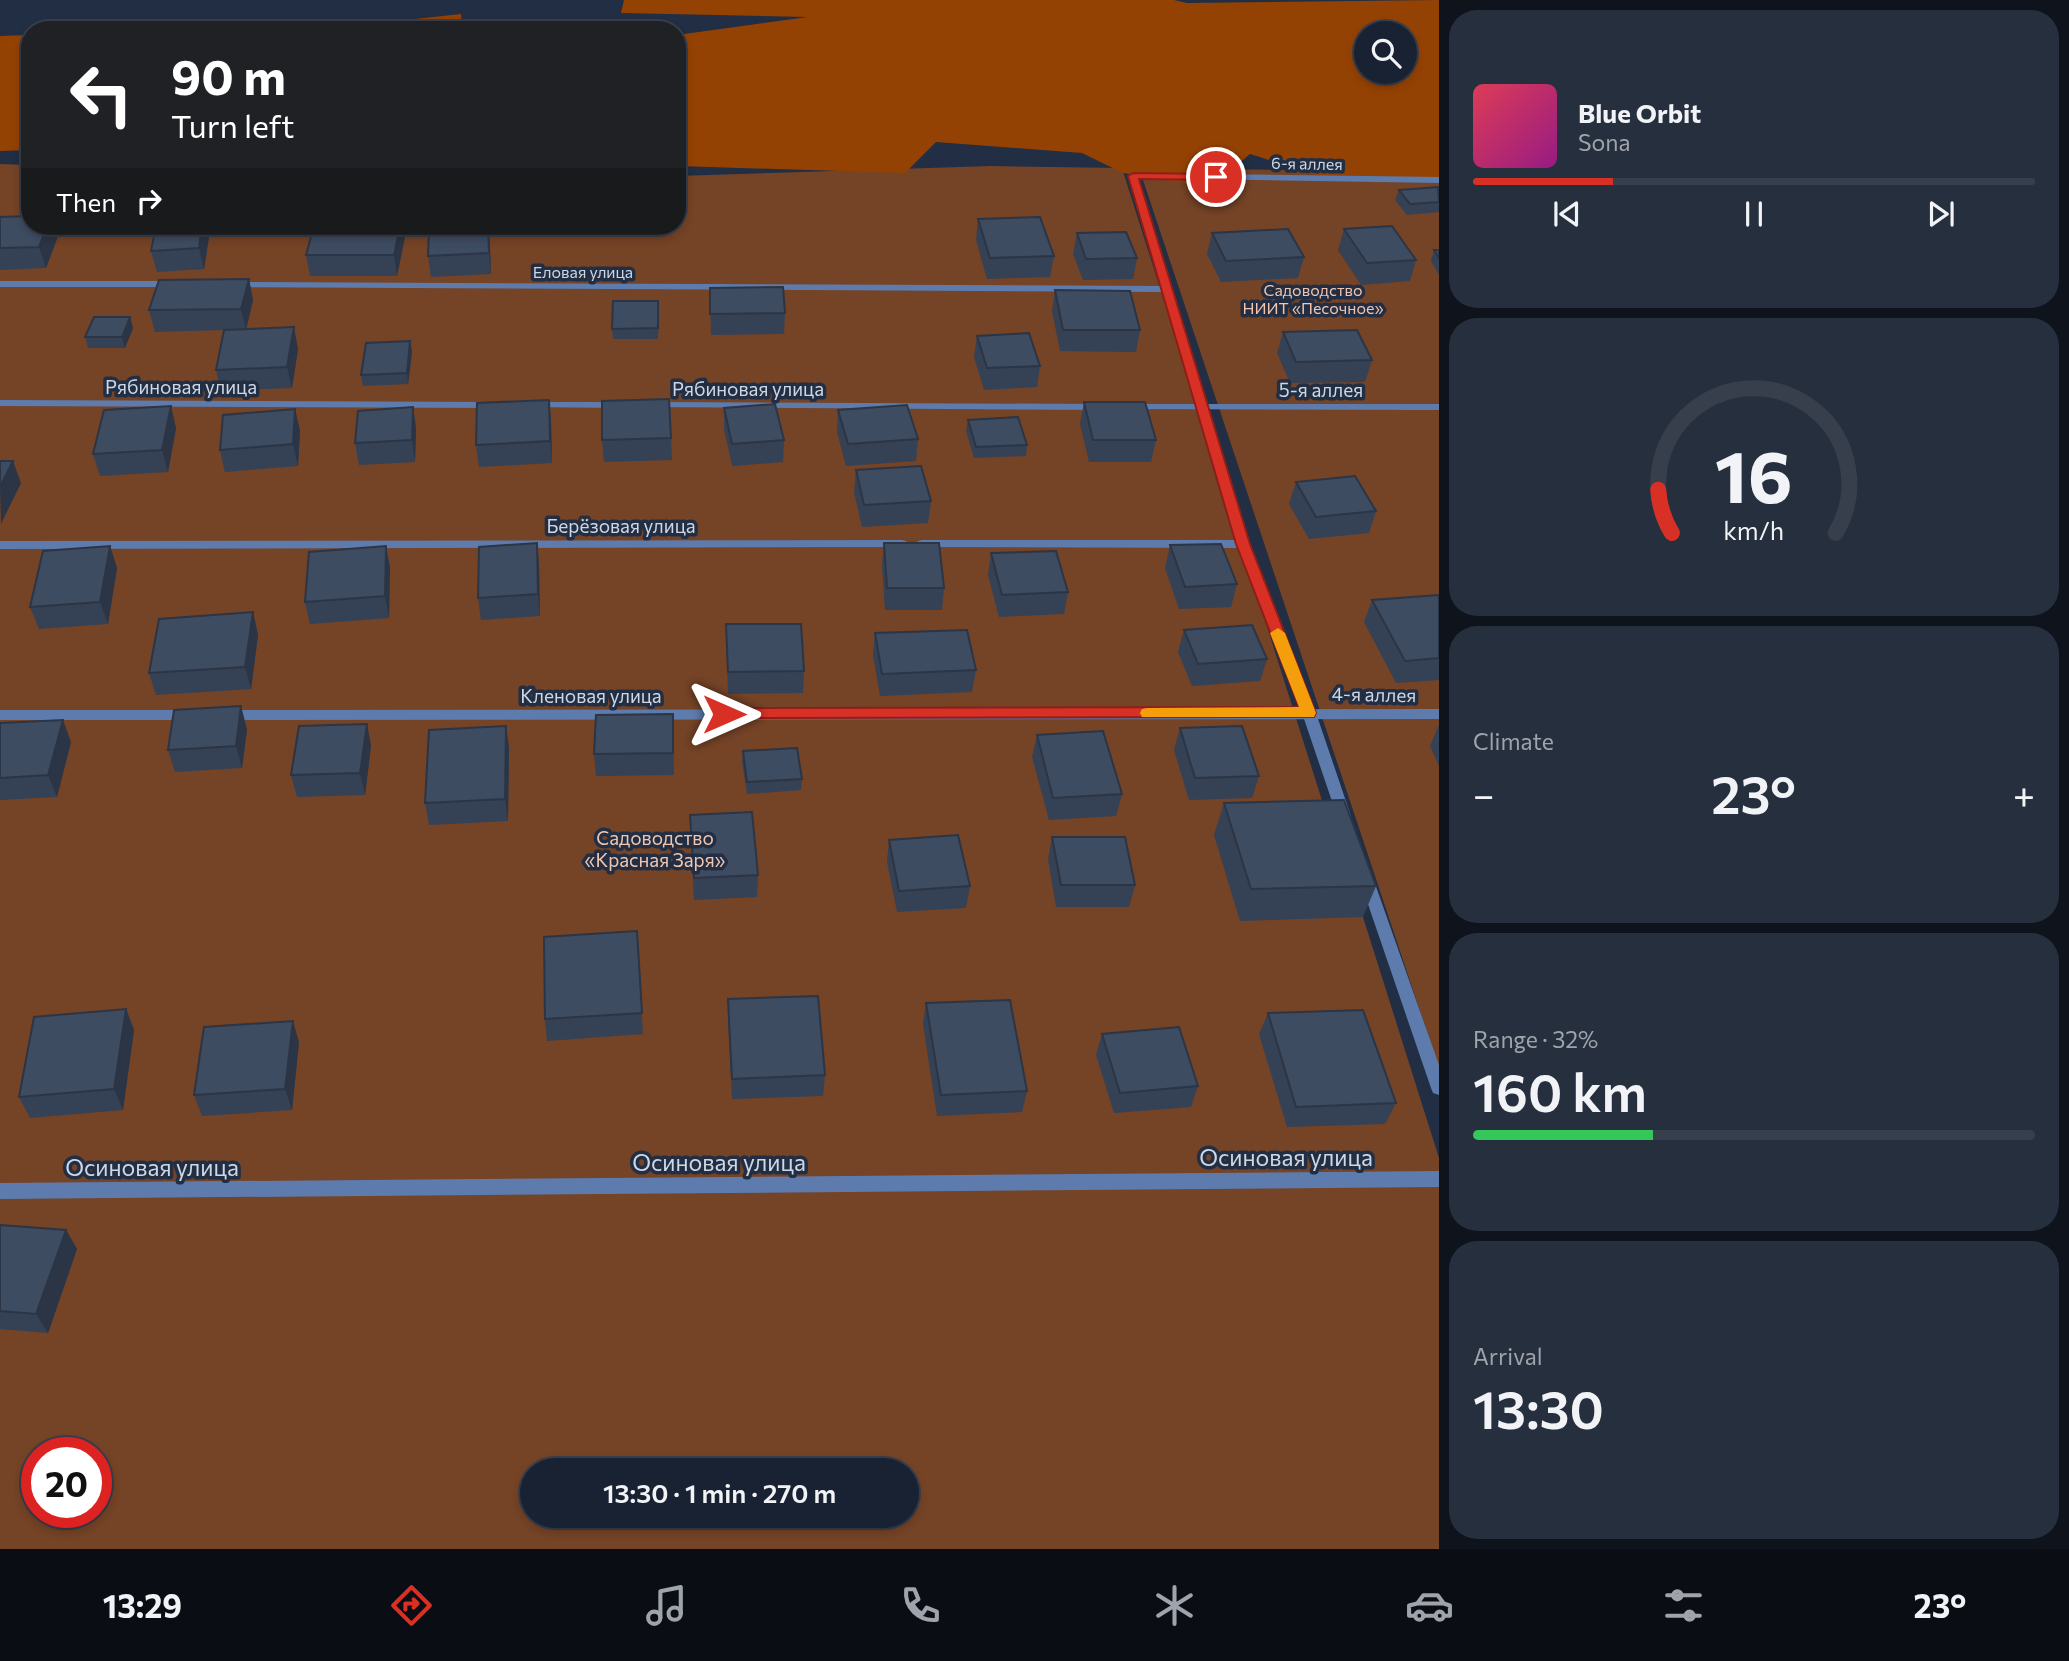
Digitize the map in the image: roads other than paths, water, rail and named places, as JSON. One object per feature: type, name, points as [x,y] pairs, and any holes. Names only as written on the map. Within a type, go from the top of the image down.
[{"type":"street","name":"6-я аллея","points":[[1166,289],[1133,176],[1439,180]]},
{"type":"street","points":[[0,284],[180,284]]},
{"type":"street","name":"Еловая улица","points":[[222,285],[1166,289]]},
{"type":"street","points":[[1166,289],[1243,544],[1309,713],[1349,829]]},
{"type":"street","name":"Рябиновая улица","points":[[0,403],[503,405]]},
{"type":"street","points":[[517,405],[629,405]]},
{"type":"street","name":"Рябиновая улица","points":[[643,405],[1203,407]]},
{"type":"street","name":"5-я аллея","points":[[1203,407],[1439,407]]},
{"type":"street","name":"Берёзовая улица","points":[[0,545],[1243,544]]},
{"type":"street","name":"4-я аллея","points":[[1309,713],[1439,714]]},
{"type":"street","name":"Кленовая улица","points":[[0,715],[1309,713]]},
{"type":"street","points":[[1363,868],[1439,1088]]},
{"type":"street","name":"Осиновая улица","points":[[0,1191],[1439,1179]]},
{"type":"park label","name":"Садоводство НИИТ «Песочное»","points":[[1313,298]]},
{"type":"park label","name":"Садоводство «Красная Заря»","points":[[655,848]]}]
